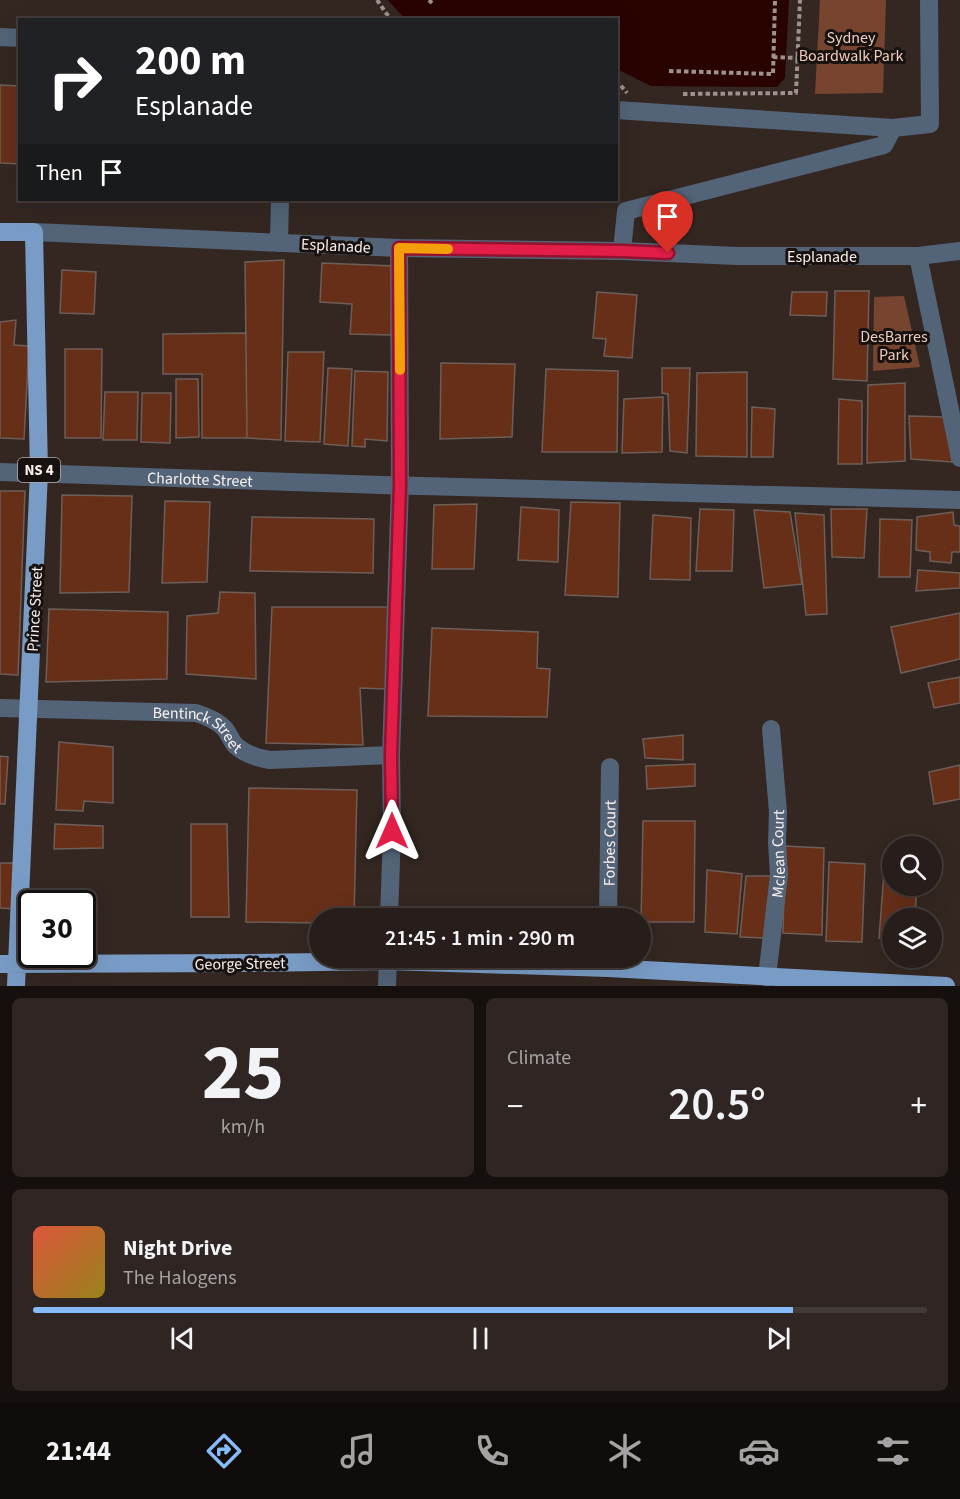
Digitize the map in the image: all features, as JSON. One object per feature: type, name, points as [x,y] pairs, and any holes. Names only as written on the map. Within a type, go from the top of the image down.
[{"type":"main road","name":"Esplanade","points":[[0,232],[34,232]]},
{"type":"main road","name":"Prince Street","points":[[16,986],[9,964],[29,708],[39,472],[34,232]]},
{"type":"main road","name":"George Street","points":[[9,964],[309,960]]},
{"type":"main road","name":"George Street","points":[[651,966],[767,977],[946,986]]},
{"type":"street","points":[[618,110],[893,128],[930,124],[929,0]]},
{"type":"street","points":[[0,37],[18,38]]},
{"type":"street","points":[[622,251],[626,211],[884,145],[893,128]]},
{"type":"street","points":[[279,243],[280,201]]},
{"type":"street","name":"Esplanade","points":[[34,232],[399,248],[622,251],[737,256],[918,256],[960,251]]},
{"type":"street","points":[[389,908],[392,831],[391,755],[400,485],[399,248]]},
{"type":"street","points":[[918,256],[960,458]]},
{"type":"street","name":"Charlotte Street","points":[[0,472],[960,500]]},
{"type":"street","name":"Bentinck Street","points":[[0,708],[196,713],[207,716],[220,725],[236,745],[259,759],[391,755]]},
{"type":"street","name":"Mclean Court","points":[[767,977],[779,875],[778,812],[771,729]]},
{"type":"street","name":"Forbes Court","points":[[608,908],[610,767]]},
{"type":"street","points":[[387,986],[388,968]]},
{"type":"path","points":[[377,0],[390,18]]},
{"type":"path","points":[[669,71],[773,74],[775,0]]},
{"type":"path","points":[[678,94],[796,93],[800,0]]},
{"type":"path","points":[[773,57],[797,58]]},
{"type":"path","points":[[618,82],[633,101]]},
{"type":"green space","name":"Sydney Boardwalk Park","points":[[820,0],[886,0],[883,93],[815,94]]},
{"type":"green space","name":"DesBarres Park","points":[[904,296],[920,367],[873,371],[874,297]]},
{"type":"shaded area","points":[[388,0],[789,0],[785,78],[777,87],[651,86],[618,71],[618,18],[404,18]]},
{"type":"building","points":[[0,85],[18,86],[18,164],[0,163]]},
{"type":"building","points":[[284,260],[281,440],[247,438],[245,262]]},
{"type":"building","points":[[322,263],[394,266],[391,335],[350,334],[352,304],[320,302]]},
{"type":"building","points":[[62,270],[96,272],[94,314],[60,313]]},
{"type":"building","points":[[835,291],[869,291],[867,381],[833,379]]},
{"type":"building","points":[[597,292],[637,295],[632,358],[604,356],[606,339],[593,338]]},
{"type":"building","points":[[792,292],[827,292],[826,316],[790,315]]},
{"type":"building","points":[[16,320],[14,345],[29,346],[24,439],[0,438],[0,322]]},
{"type":"building","points":[[246,333],[247,438],[202,438],[202,374],[163,374],[163,334]]},
{"type":"building","points":[[65,349],[102,349],[101,438],[65,438]]},
{"type":"building","points":[[288,352],[324,352],[320,442],[285,441]]},
{"type":"building","points":[[441,363],[515,364],[512,437],[440,439]]},
{"type":"building","points":[[328,368],[352,369],[348,446],[324,444]]},
{"type":"building","points":[[662,368],[690,368],[687,453],[670,451],[668,394],[662,393]]},
{"type":"building","points":[[546,369],[618,371],[617,452],[542,452]]},
{"type":"building","points":[[355,371],[388,372],[387,441],[365,439],[365,447],[352,446]]},
{"type":"building","points":[[747,372],[747,457],[696,456],[697,373]]},
{"type":"building","points":[[176,379],[198,379],[199,437],[176,438]]},
{"type":"building","points":[[905,383],[905,461],[867,463],[868,385]]},
{"type":"building","points":[[105,392],[138,392],[137,440],[103,440]]},
{"type":"building","points":[[142,393],[171,393],[170,443],[141,442]]},
{"type":"building","points":[[663,397],[662,452],[622,453],[624,399]]},
{"type":"building","points":[[839,399],[862,401],[862,464],[838,464]]},
{"type":"building","points":[[752,407],[775,409],[773,457],[751,457]]},
{"type":"building","points":[[909,416],[945,417],[952,462],[911,459]]},
{"type":"building","points":[[0,491],[25,491],[18,675],[0,674]]},
{"type":"building","points":[[62,495],[132,496],[129,592],[60,593]]},
{"type":"building","points":[[165,501],[210,502],[207,582],[162,583]]},
{"type":"building","points":[[571,502],[620,503],[618,597],[565,595]]},
{"type":"building","points":[[477,504],[474,569],[432,569],[434,505]]},
{"type":"building","points":[[521,507],[559,510],[558,562],[518,560]]},
{"type":"building","points":[[700,509],[734,510],[732,571],[696,571]]},
{"type":"building","points":[[831,509],[867,509],[864,558],[832,557]]},
{"type":"building","points":[[754,510],[790,512],[802,584],[764,588]]},
{"type":"building","points":[[953,512],[954,525],[960,526],[960,552],[952,552],[951,563],[930,561],[930,552],[916,550],[917,517]]},
{"type":"building","points":[[795,513],[824,515],[827,614],[806,615]]},
{"type":"building","points":[[653,515],[691,518],[690,580],[650,579]]},
{"type":"building","points":[[252,517],[374,519],[373,573],[250,571]]},
{"type":"building","points":[[880,519],[912,520],[910,577],[879,577]]},
{"type":"building","points":[[918,570],[960,573],[960,588],[916,591]]},
{"type":"building","points":[[220,592],[255,593],[256,679],[186,674],[187,616],[218,613]]},
{"type":"building","points":[[272,607],[389,607],[387,689],[360,688],[363,745],[266,743]]},
{"type":"building","points":[[49,609],[168,612],[167,679],[46,682]]},
{"type":"building","points":[[960,613],[960,659],[901,673],[891,627]]},
{"type":"building","points":[[432,628],[538,632],[537,668],[550,669],[547,717],[428,716]]},
{"type":"building","points":[[960,677],[960,703],[934,708],[928,683]]},
{"type":"building","points":[[683,735],[683,760],[645,758],[643,739]]},
{"type":"building","points":[[59,742],[113,747],[113,803],[84,801],[83,811],[56,810]]},
{"type":"building","points":[[0,756],[8,757],[5,804],[0,804]]},
{"type":"building","points":[[695,764],[695,786],[647,789],[646,766]]},
{"type":"building","points":[[960,765],[960,799],[934,804],[929,772]]},
{"type":"building","points":[[249,788],[357,790],[354,908],[309,908],[309,923],[246,922]]},
{"type":"building","points":[[643,821],[695,821],[694,922],[651,922],[651,908],[641,908]]},
{"type":"building","points":[[55,824],[103,826],[103,848],[54,849]]},
{"type":"building","points":[[191,824],[227,824],[229,917],[191,917]]},
{"type":"building","points":[[785,846],[824,848],[822,935],[783,933]]},
{"type":"building","points":[[829,862],[865,864],[862,942],[826,941]]},
{"type":"building","points":[[0,863],[16,863],[14,909],[0,908]]},
{"type":"building","points":[[707,870],[742,874],[737,934],[705,932]]},
{"type":"building","points":[[746,876],[773,876],[767,938],[740,937]]},
{"type":"building","points":[[882,896],[916,896],[916,908],[882,908],[882,938],[879,938]]},
{"type":"slow traffic","points":[[400,370],[399,248],[448,249]]},
{"type":"route","points":[[392,831],[391,755],[400,485],[399,248],[668,253]]}]
